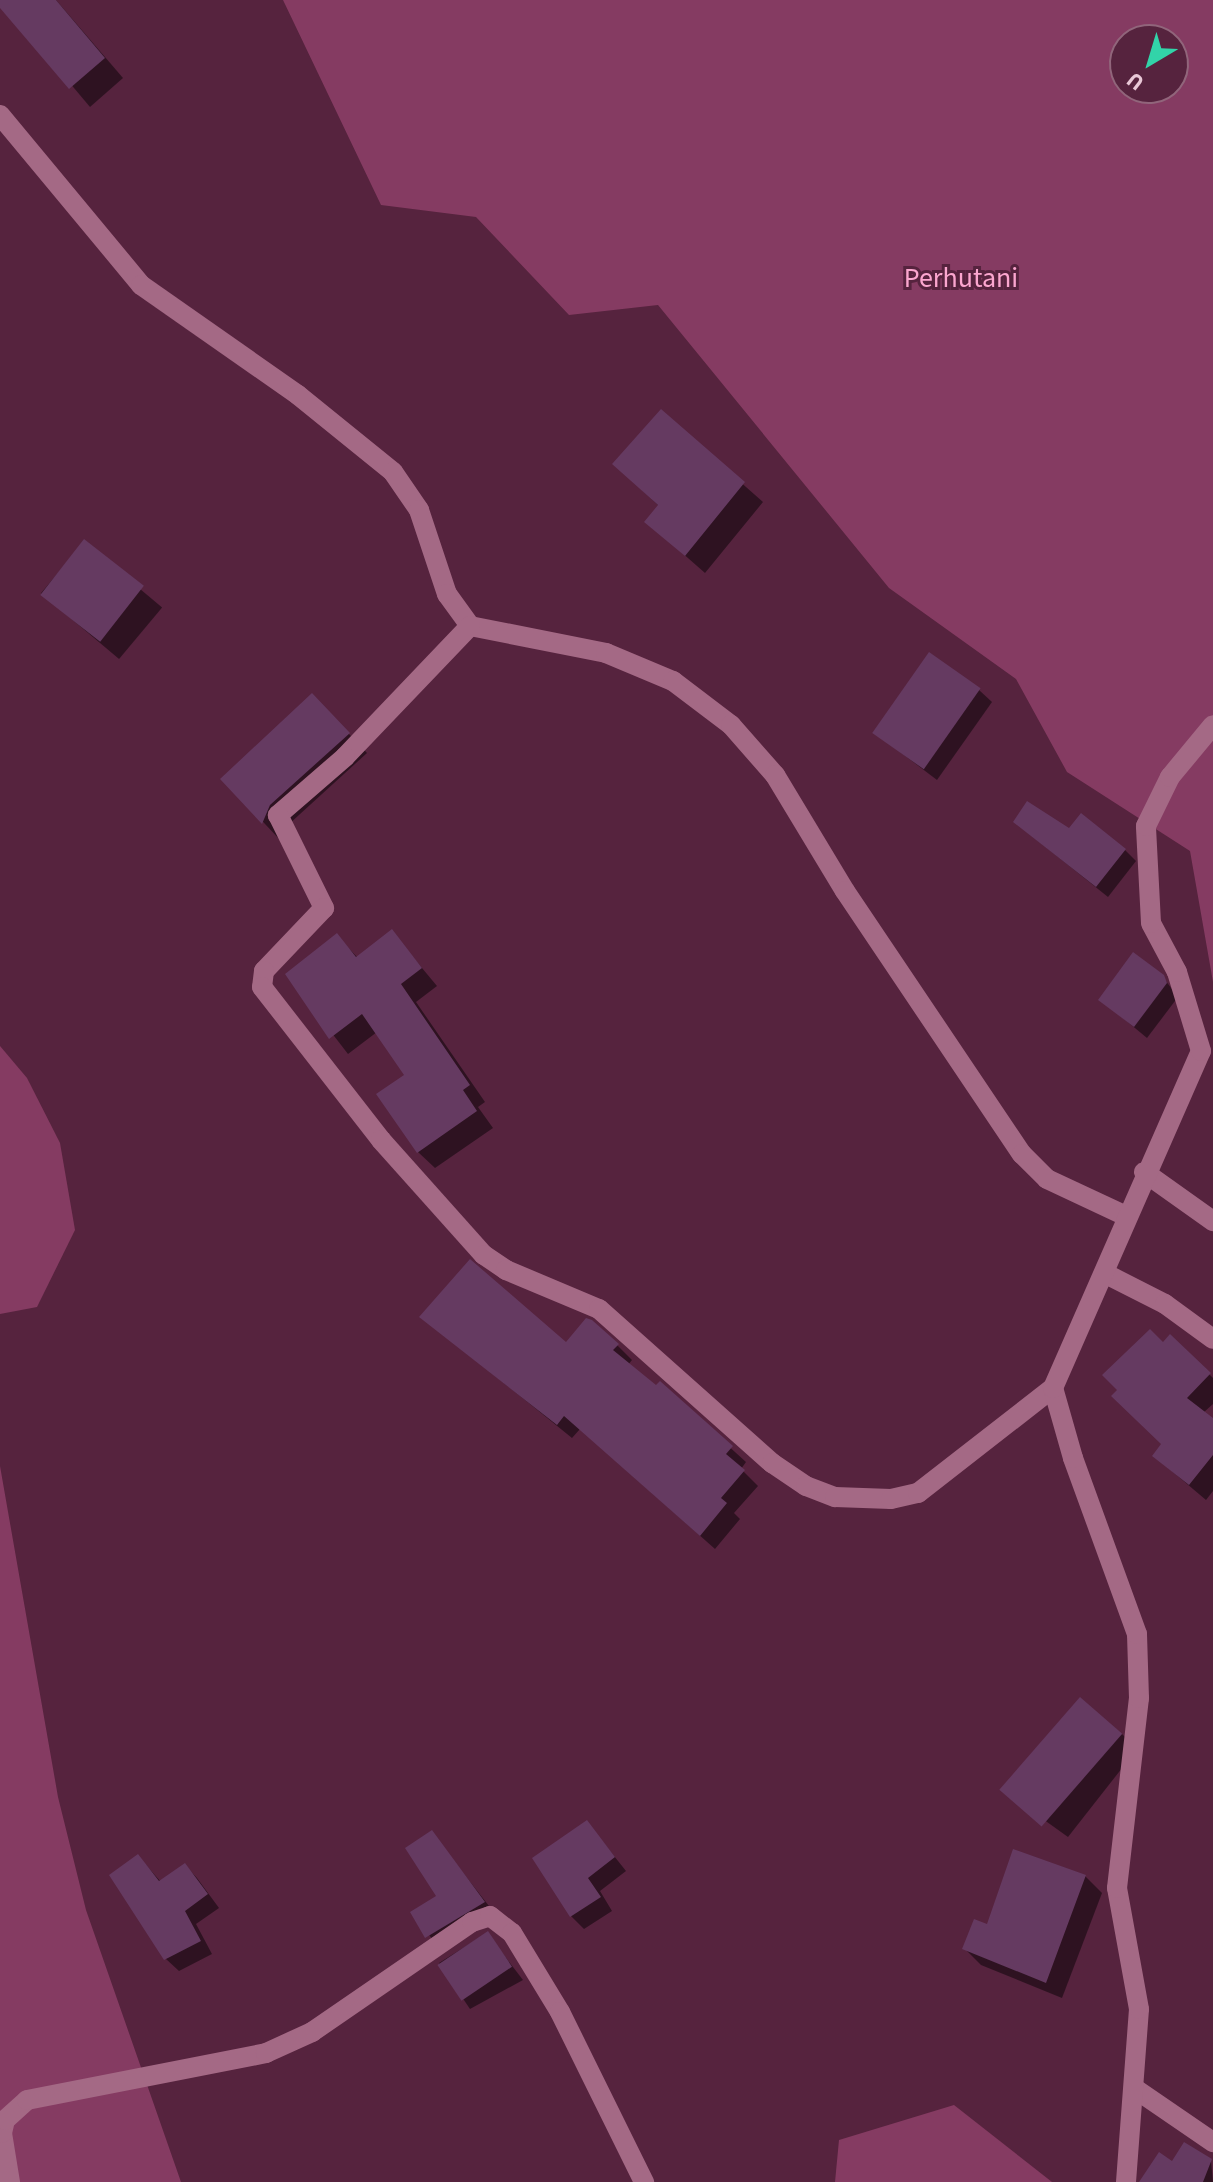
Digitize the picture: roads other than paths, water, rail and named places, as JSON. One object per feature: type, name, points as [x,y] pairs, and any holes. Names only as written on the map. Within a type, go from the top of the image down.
[{"type":"street","points":[[0,115],[141,285],[298,395],[393,472],[419,510],[447,594],[470,626],[606,653],[673,681],[731,725],[775,775],[845,891],[1022,1154],[1047,1179],[1126,1216]]},
{"type":"street","points":[[470,626],[345,757],[278,815],[324,908],[264,971],[262,987],[381,1140],[484,1255],[506,1270],[599,1309],[772,1463],[806,1486],[835,1497],[891,1499],[918,1493],[1053,1388],[1106,1274],[1144,1172],[1195,1075],[1201,1051],[1177,972],[1151,923],[1146,826],[1170,777],[1213,725]]},
{"type":"street","points":[[1144,1172],[1213,1221]]},
{"type":"street","points":[[1106,1274],[1165,1304],[1213,1339]]},
{"type":"street","points":[[1053,1388],[1137,1634],[1139,1698],[1117,1888],[1139,2009],[1126,2182]]},
{"type":"street","points":[[10,2182],[2,2133],[5,2120],[27,2100],[266,2053],[312,2032],[472,1922],[490,1916],[512,1933],[560,2012],[644,2182]]},
{"type":"street","points":[[1134,2088],[1213,2142]]},
{"type":"park label","name":"Perhutani","points":[[961,278]]}]
